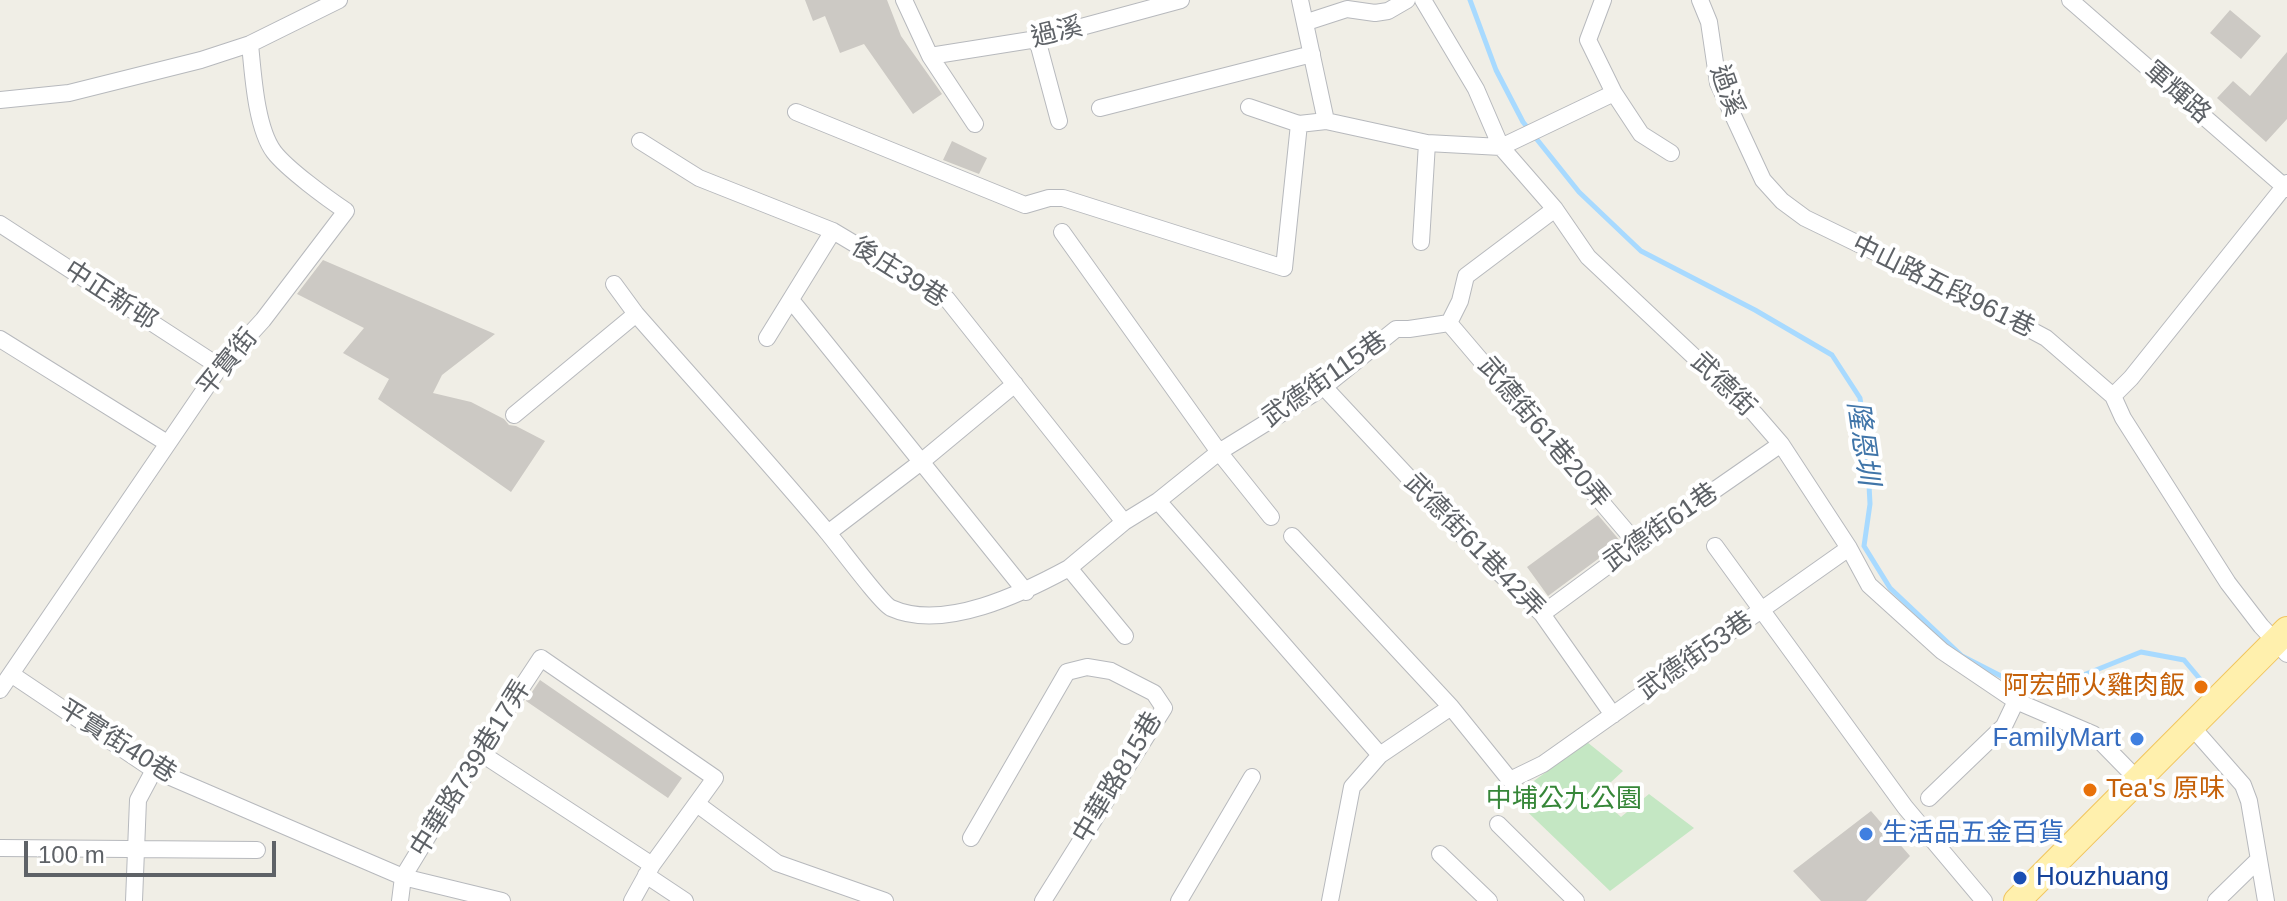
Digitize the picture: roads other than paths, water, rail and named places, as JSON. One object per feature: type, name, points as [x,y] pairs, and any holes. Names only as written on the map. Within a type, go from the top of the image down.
[{"type":"main road","points":[[2017,901],[2137,779],[2283,642]]},
{"type":"street","points":[[0,100],[69,93],[201,60],[250,44],[339,0]]},
{"type":"street","points":[[904,0],[930,56],[975,124]]},
{"type":"street","name":"過溪","points":[[930,56],[1037,39],[1181,0]]},
{"type":"street","points":[[1300,0],[1326,121]]},
{"type":"street","points":[[1307,22],[1347,9],[1375,13],[1388,11],[1407,0]]},
{"type":"street","name":"武德街","points":[[1423,0],[1476,89],[1501,147],[1555,209],[1588,257],[1755,414],[1781,444],[1849,548],[1869,585],[1942,651],[2016,701],[2093,734],[2137,779]]},
{"type":"street","points":[[1603,0],[1588,40],[1614,93],[1641,134],[1671,153]]},
{"type":"street","name":"過溪","points":[[1700,0],[1709,22],[1718,83],[1763,180]]},
{"type":"street","name":"軍輝路","points":[[2070,0],[2286,186],[2131,378],[2113,396]]},
{"type":"street","points":[[1037,39],[1059,121]]},
{"type":"street","name":"平實街","points":[[0,690],[220,367],[263,320],[346,211],[326,198],[273,152],[257,108],[250,44]]},
{"type":"street","points":[[1100,108],[1312,54]]},
{"type":"street","points":[[1249,107],[1299,124],[1326,121],[1427,143],[1501,147],[1614,93]]},
{"type":"street","points":[[796,112],[1025,205],[1049,198],[1063,198],[1284,268],[1299,124]]},
{"type":"street","name":"後庄39巷","points":[[640,141],[699,178],[833,231],[947,299],[1124,522]]},
{"type":"street","points":[[1421,242],[1427,143]]},
{"type":"street","name":"中山路五段961巷","points":[[1763,180],[1782,201],[1805,218],[2046,338],[2113,396],[2123,418],[2228,583],[2283,642]]},
{"type":"street","points":[[1449,323],[1460,301],[1466,276],[1555,209]]},
{"type":"street","name":"中正新邨","points":[[0,224],[220,367]]},
{"type":"street","points":[[767,338],[833,231]]},
{"type":"street","points":[[1062,232],[1219,452],[1271,517]]},
{"type":"street","points":[[614,284],[636,314],[889,607],[927,615],[980,608],[1026,592],[1069,568],[1124,522],[1158,501],[1380,755]]},
{"type":"street","points":[[791,300],[1026,592]]},
{"type":"street","points":[[514,415],[636,314]]},
{"type":"street","name":"武德街115巷","points":[[1158,501],[1219,452],[1324,387],[1396,329],[1449,323]]},
{"type":"street","name":"武德街61巷20弄","points":[[1449,323],[1637,544]]},
{"type":"street","points":[[0,339],[167,443]]},
{"type":"street","points":[[828,533],[921,462],[1015,384]]},
{"type":"street","name":"武德街61巷42弄","points":[[1324,387],[1481,555],[1542,614],[1613,715]]},
{"type":"street","name":"武德街61巷","points":[[1542,614],[1781,444]]},
{"type":"street","points":[[1292,536],[1451,707],[1380,755],[1352,787],[1330,901]]},
{"type":"street","points":[[1715,546],[1905,807],[1984,901]]},
{"type":"street","name":"武德街53巷","points":[[1451,707],[1510,780],[1543,764],[1849,548]]},
{"type":"street","points":[[1069,568],[1125,636]]},
{"type":"street","name":"中華路739巷17弄","points":[[400,901],[403,877],[541,658],[715,778],[697,804]]},
{"type":"street","name":"中華路815巷","points":[[971,838],[1067,672],[1087,667],[1111,671],[1154,693],[1164,708],[1043,901]]},
{"type":"street","name":"平實街40巷","points":[[11,674],[154,770],[403,877],[502,901]]},
{"type":"street","points":[[1929,798],[2004,726],[2016,701]]},
{"type":"street","points":[[2192,727],[2243,785],[2249,801],[2266,901]]},
{"type":"street","points":[[479,752],[649,870],[685,901]]},
{"type":"street","points":[[134,901],[138,800],[154,770]]},
{"type":"street","points":[[1179,901],[1252,777]]},
{"type":"street","points":[[632,901],[649,870],[697,804],[777,863],[885,901]]},
{"type":"street","points":[[1498,824],[1576,901]]},
{"type":"street","points":[[0,848],[257,850]]},
{"type":"street","points":[[1440,854],[1489,901]]},
{"type":"street","points":[[2216,901],[2257,861]]},
{"type":"waterway","name":"隆恩圳","points":[[1470,0],[1496,70],[1523,122],[1579,192],[1641,251],[1755,310],[1832,355],[1860,398],[1867,446],[1870,504],[1864,546],[1890,588],[1962,656],[2036,694],[2141,652],[2184,660],[2205,685]]},
{"type":"place","name":"阿宏師火雞肉飯","points":[[2201,687]]},
{"type":"place","name":"FamilyMart","points":[[2137,739]]},
{"type":"place","name":"Tea's 原味","points":[[2090,790]]},
{"type":"place","name":"生活品五金百貨","points":[[1866,834]]},
{"type":"place","name":"Houzhuang","points":[[2020,878]]},
{"type":"park label","name":"中埔公九公園","points":[[1564,800]]}]
